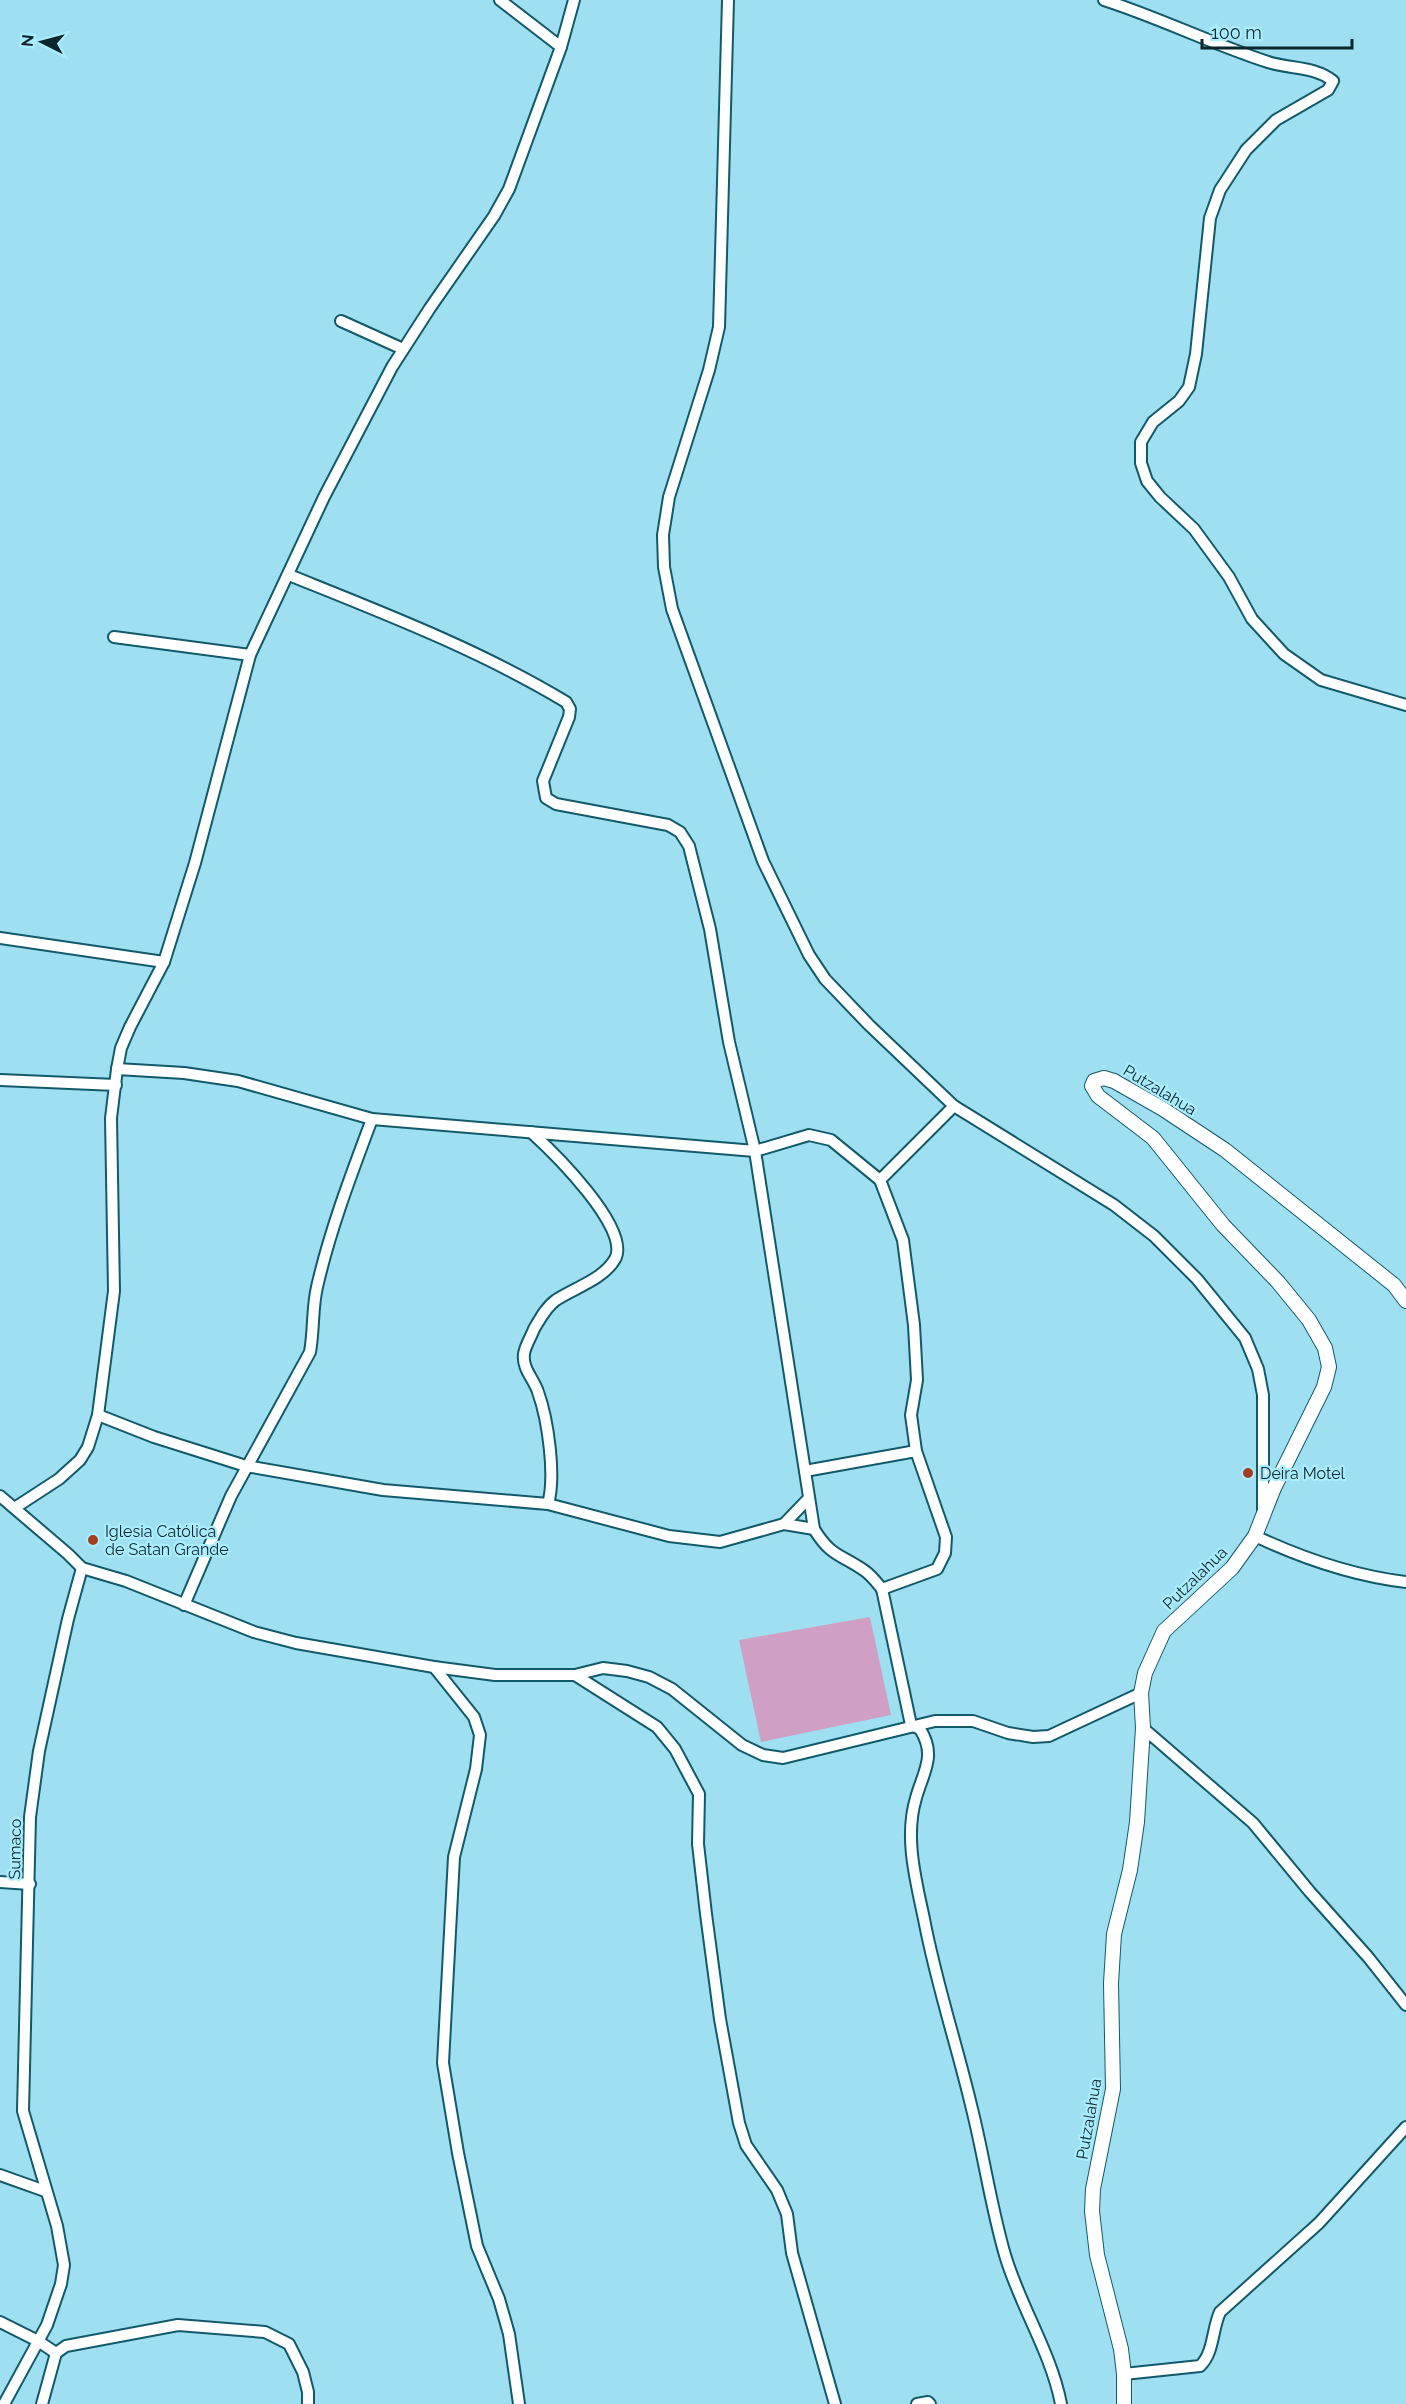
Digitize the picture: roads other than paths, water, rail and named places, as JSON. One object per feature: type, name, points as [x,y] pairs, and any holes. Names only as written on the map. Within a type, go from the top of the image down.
[{"type":"street","points":[[501,0],[561,47]]},
{"type":"street","points":[[16,1507],[59,1479],[80,1460],[88,1447],[98,1414],[114,1292],[111,1118],[121,1048],[164,962],[195,863],[250,655],[324,497],[392,367],[494,216],[509,189],[561,47],[574,0]]},
{"type":"street","points":[[728,0],[719,327],[709,370],[669,497],[663,535],[664,567],[672,609],[763,861],[810,956],[825,979],[869,1026],[954,1106],[1114,1205],[1154,1236],[1197,1279],[1245,1338],[1258,1369],[1263,1395],[1263,1515]]},
{"type":"street","points":[[1104,0],[1140,12],[1213,44],[1270,63],[1323,73],[1333,81],[1328,90],[1276,120],[1246,150],[1220,190],[1210,218],[1196,354],[1189,387],[1179,401],[1153,422],[1141,442],[1141,463],[1147,481],[1160,497],[1194,529],[1229,577],[1252,619],[1284,654],[1321,680],[1406,705]]},
{"type":"street","points":[[341,321],[404,349]]},
{"type":"street","points":[[289,575],[364,605],[479,657],[566,702],[570,708],[569,717],[543,781],[546,798],[556,804],[668,825],[680,832],[689,846],[710,929],[729,1042],[755,1150],[814,1529],[829,1550],[866,1572],[882,1589],[911,1725]]},
{"type":"street","points":[[114,637],[250,655]]},
{"type":"street","points":[[0,938],[164,962]]},
{"type":"street","points":[[117,1069],[184,1073],[238,1081],[372,1119],[755,1150],[809,1135],[831,1140],[879,1180],[903,1240],[914,1325],[917,1380],[911,1416],[916,1451],[946,1537],[945,1553],[937,1569],[882,1589]]},
{"type":"street","name":"Putzalahua","points":[[1124,2404],[1124,2374],[1097,2255],[1092,2200],[1113,2089],[1111,1983],[1114,1934],[1130,1870],[1137,1822],[1143,1728],[1141,1694],[1145,1673],[1164,1631],[1232,1568],[1255,1536],[1285,1463],[1324,1387],[1329,1367],[1325,1348],[1309,1320],[1278,1282],[1223,1226],[1152,1138],[1098,1096],[1093,1090],[1093,1083],[1100,1078],[1114,1081],[1163,1109],[1225,1150],[1394,1285],[1406,1301]]},
{"type":"street","points":[[0,1080],[116,1085]]},
{"type":"street","points":[[879,1180],[954,1106]]},
{"type":"street","points":[[184,1605],[231,1496],[310,1352],[314,1333],[316,1290],[330,1238],[372,1119]]},
{"type":"street","points":[[531,1132],[558,1157],[590,1194],[606,1218],[618,1245],[617,1258],[609,1268],[554,1302],[546,1310],[524,1353],[524,1364],[536,1385],[542,1402],[548,1435],[552,1476],[548,1504]]},
{"type":"street","points":[[98,1414],[154,1437],[246,1466],[383,1490],[548,1504],[669,1536],[720,1542],[784,1524],[814,1529]]},
{"type":"street","points":[[805,1471],[916,1451]]},
{"type":"street","points":[[0,1496],[16,1507],[82,1568],[126,1581],[254,1632],[434,1667],[495,1675],[574,1676],[603,1668],[649,1677],[672,1689],[742,1745],[763,1755],[783,1758],[934,1721],[965,1720],[1008,1733],[1034,1737],[1048,1736],[1141,1694]]},
{"type":"street","points":[[784,1524],[809,1498]]},
{"type":"street","points":[[1255,1536],[1333,1566],[1406,1582]]},
{"type":"street","name":"Sumaco","points":[[4,2404],[56,2302],[64,2265],[63,2248],[23,2111],[30,1817],[35,1773],[68,1619],[82,1568]]},
{"type":"street","points":[[434,1667],[474,1717],[480,1735],[476,1769],[454,1857],[443,2063],[477,2246],[499,2299],[509,2334],[519,2404]]},
{"type":"street","points":[[574,1676],[657,1727],[675,1749],[699,1794],[698,1844],[720,2019],[739,2123],[746,2145],[777,2190],[787,2214],[792,2253],[835,2404]]},
{"type":"street","points":[[911,1725],[920,1729],[928,1748],[928,1767],[915,1799],[910,1833],[930,1954],[972,2107],[1005,2256],[1050,2365],[1061,2404]]},
{"type":"street","points":[[1143,1728],[1253,1823],[1368,1957],[1406,2005]]},
{"type":"street","points":[[0,1882],[30,1884]]},
{"type":"street","points":[[1124,2374],[1200,2366],[1206,2360],[1220,2312],[1319,2223],[1406,2127]]},
{"type":"street","points":[[0,2175],[45,2191]]},
{"type":"street","points":[[0,2322],[56,2353]]},
{"type":"street","points":[[42,2404],[56,2353],[66,2346],[178,2325],[264,2332],[278,2337],[289,2344],[303,2372],[308,2392],[308,2404]]},
{"type":"street","points":[[917,2404],[928,2402],[930,2404]]},
{"type":"place","name":"Deira Motel","points":[[1248,1473]]},
{"type":"place","name":"Iglesia Católica de Satan Grande","points":[[93,1540]]}]
